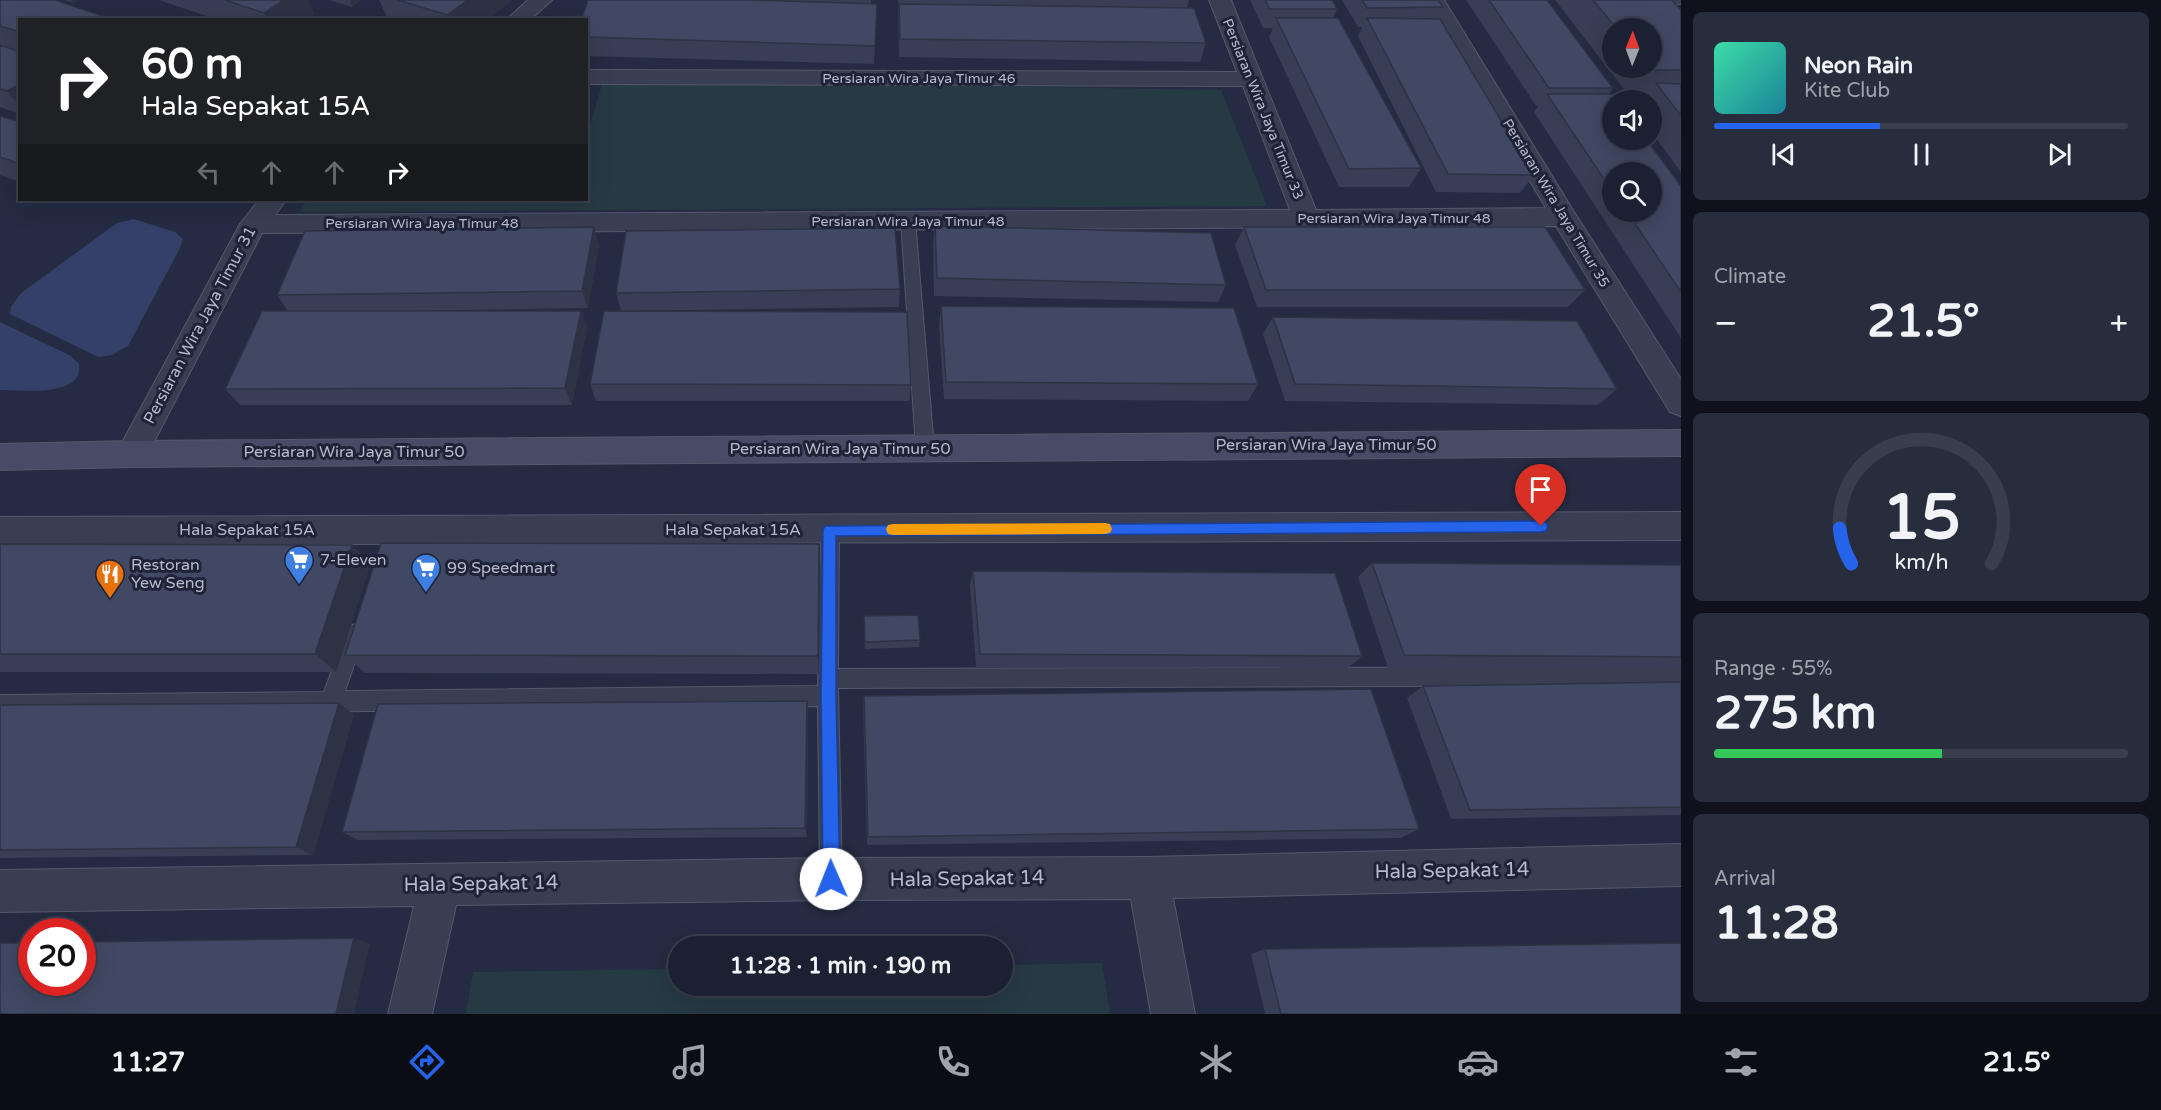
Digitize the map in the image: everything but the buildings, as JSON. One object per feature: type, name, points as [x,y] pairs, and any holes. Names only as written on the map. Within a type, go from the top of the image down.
[{"type":"street","points":[[518,18],[541,0]]},
{"type":"street","name":"Persiaran Wira Jaya Timur 33","points":[[1220,0],[1307,219]]},
{"type":"street","name":"Persiaran Wira Jaya Timur 35","points":[[1433,0],[1564,217],[1681,404]]},
{"type":"street","points":[[1656,1],[1675,22]]},
{"type":"street","name":"Persiaran Wira Jaya Timur 46","points":[[588,77],[1251,79]]},
{"type":"street","name":"Persiaran Wira Jaya Timur 31","points":[[132,454],[253,224],[272,201]]},
{"type":"street","name":"Persiaran Wira Jaya Timur 48","points":[[253,224],[1564,217]]},
{"type":"street","name":"Persiaran Wira Jaya Timur 50","points":[[0,457],[132,454],[1681,443]]},
{"type":"street","name":"Hala Sepakat 15A","points":[[0,531],[388,541],[830,530],[1681,526]]},
{"type":"street","name":"Hala Sepakat 14","points":[[0,891],[831,879],[1148,878],[1681,865]]},
{"type":"street","points":[[1148,878],[1173,1014]]},
{"type":"street","points":[[410,1014],[440,884]]},
{"type":"lane","points":[[1656,1],[1681,2]]},
{"type":"lane","points":[[908,221],[925,448]]},
{"type":"lane","points":[[830,530],[831,879]]},
{"type":"lane","points":[[331,701],[361,616]]},
{"type":"lane","points":[[0,705],[331,701],[829,687],[1681,676]]},
{"type":"shaded area","points":[[603,80],[1221,90],[1267,206],[299,212],[306,201],[588,201],[588,132]]},
{"type":"shaded area","points":[[1102,963],[1110,1014],[466,1014],[473,972],[668,969],[668,996],[1013,996],[1013,965]]},
{"type":"water","points":[[134,219],[175,232],[183,239],[128,346],[112,355],[98,357],[10,314],[11,307],[21,293],[117,223]]},
{"type":"water","points":[[0,322],[71,356],[79,364],[78,375],[72,382],[50,390],[0,390]]},
{"type":"slow traffic","points":[[893,529],[1105,529]]},
{"type":"place","name":"7-Eleven","points":[[299,586]]},
{"type":"place","name":"99 Speedmart","points":[[426,594]]},
{"type":"place","name":"Restoran Yew Seng","points":[[110,600]]},
{"type":"route","points":[[831,879],[828,696],[830,530],[1541,526]]}]
